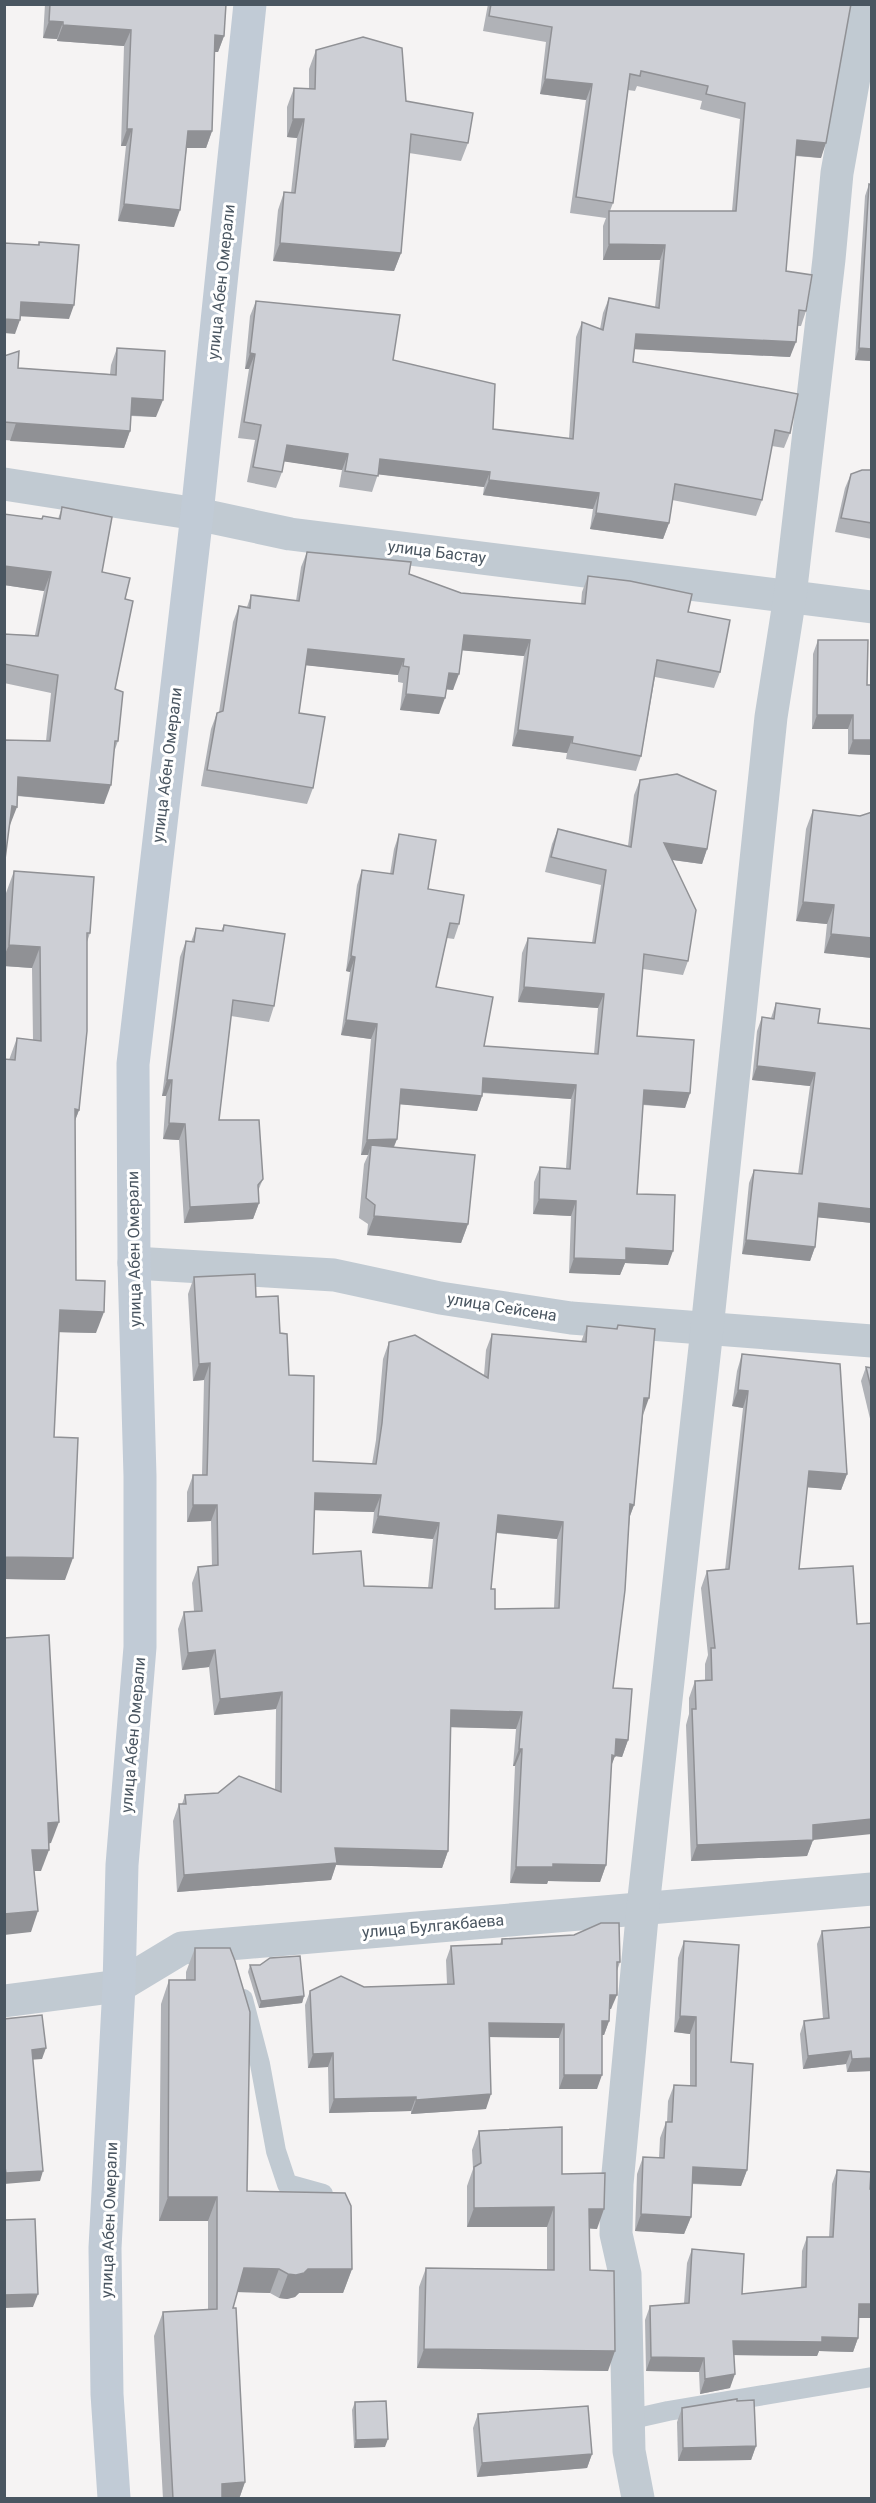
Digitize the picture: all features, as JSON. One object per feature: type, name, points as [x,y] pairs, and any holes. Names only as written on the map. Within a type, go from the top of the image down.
[{"type":"main road","name":"улица Абен Омерали","points":[[114,2499],[107,2394],[105,2248],[122,1865],[140,1647],[140,1476],[134,1263],[133,1064],[197,514],[250,4]]},
{"type":"street","points":[[638,2499],[629,2451],[625,2274],[616,2234],[617,2184],[643,1907],[707,1329],[771,717],[790,596],[837,173],[867,4]]},
{"type":"street","name":"улица Бастау","points":[[4,484],[197,514],[290,534],[872,607]]},
{"type":"street","name":"улица Сейсена","points":[[134,1263],[334,1275],[440,1298],[571,1318],[872,1341]]},
{"type":"street","name":"улица Булгакбаева","points":[[4,2001],[118,1986],[182,1948],[223,1953],[643,1907],[872,1888]]},
{"type":"lane","points":[[238,1979],[260,2064],[276,2151],[287,2184],[323,2194]]},
{"type":"lane","points":[[628,2420],[872,2376]]},
{"type":"building","points":[[50,4],[226,4],[224,36],[215,35],[212,131],[188,131],[180,210],[124,204],[132,129],[127,129],[131,30],[63,25],[63,22],[49,21]]},
{"type":"building","points":[[491,4],[851,4],[826,143],[797,140],[786,271],[812,275],[806,311],[799,310],[796,342],[636,334],[633,362],[798,394],[790,433],[775,430],[762,500],[675,484],[669,523],[596,513],[599,493],[489,480],[490,472],[380,459],[378,476],[345,471],[348,454],[287,445],[282,472],[253,467],[261,425],[244,422],[255,354],[250,353],[256,301],[400,315],[393,360],[495,384],[493,429],[573,439],[582,322],[603,330],[609,298],[659,308],[665,245],[609,244],[609,211],[736,211],[745,103],[706,94],[708,86],[641,71],[640,76],[630,74],[613,203],[576,197],[592,84],[545,79],[552,27],[489,16]]},
{"type":"building","points":[[363,37],[402,48],[406,101],[473,113],[468,143],[411,134],[401,253],[280,243],[284,192],[295,193],[304,119],[293,119],[294,88],[315,89],[316,50]]},
{"type":"building","points":[[869,184],[872,185],[872,349],[859,348]]},
{"type":"building","points":[[39,242],[79,245],[74,305],[21,302],[20,320],[4,319],[4,243],[39,245]]},
{"type":"building","points":[[117,348],[165,351],[163,400],[132,398],[130,431],[4,422],[4,356],[19,351],[18,368],[116,375]]},
{"type":"building","points":[[862,470],[872,470],[872,523],[841,518],[851,474]]},
{"type":"building","points":[[62,507],[112,517],[102,572],[130,578],[125,599],[133,601],[115,689],[123,692],[111,785],[18,777],[17,807],[12,806],[4,867],[4,740],[50,741],[58,675],[4,664],[4,634],[38,636],[51,572],[4,566],[4,514],[60,519]]},
{"type":"building","points":[[307,552],[411,562],[409,574],[461,593],[585,604],[588,576],[630,581],[692,594],[688,612],[730,620],[720,672],[657,660],[641,756],[572,743],[573,737],[518,730],[530,640],[464,635],[459,674],[449,673],[445,698],[406,694],[409,667],[403,666],[404,659],[308,649],[299,713],[325,717],[313,788],[207,770],[217,713],[223,711],[239,606],[250,608],[251,595],[299,601]]},
{"type":"building","points":[[818,640],[868,640],[867,685],[872,685],[872,740],[853,740],[853,715],[817,715]]},
{"type":"building","points":[[677,774],[716,791],[707,849],[664,843],[696,910],[688,961],[644,954],[637,1036],[694,1040],[690,1093],[644,1090],[637,1194],[675,1195],[673,1251],[626,1248],[626,1260],[574,1258],[576,1201],[539,1199],[540,1167],[570,1169],[576,1085],[483,1078],[482,1096],[401,1089],[397,1139],[367,1140],[377,1024],[346,1020],[355,957],[351,956],[362,870],[393,874],[399,834],[436,840],[428,889],[464,895],[459,924],[450,923],[436,987],[493,997],[484,1046],[598,1054],[604,994],[524,987],[528,938],[595,943],[606,870],[551,857],[558,829],[631,847],[640,780]]},
{"type":"building","points":[[813,810],[860,816],[872,812],[872,938],[831,934],[834,905],[803,902]]},
{"type":"building","points":[[14,871],[94,877],[90,933],[87,933],[87,1031],[79,1110],[75,1109],[76,1280],[105,1281],[104,1312],[60,1310],[54,1437],[78,1438],[73,1558],[4,1557],[4,1059],[15,1060],[17,1038],[41,1041],[40,947],[9,945]]},
{"type":"building","points":[[224,925],[285,934],[274,1006],[233,1000],[219,1120],[259,1120],[263,1179],[258,1185],[259,1203],[190,1207],[185,1124],[169,1123],[172,1080],[167,1080],[186,941],[194,942],[196,928],[223,931]]},
{"type":"building","points":[[776,1003],[820,1009],[818,1023],[872,1029],[872,1209],[819,1203],[815,1247],[746,1240],[754,1170],[802,1174],[815,1073],[757,1066],[762,1017],[774,1019]]},
{"type":"building","points":[[371,1145],[475,1155],[468,1224],[374,1216],[375,1205],[366,1198]]},
{"type":"building","points":[[255,1274],[256,1297],[278,1296],[280,1333],[287,1334],[289,1375],[314,1376],[313,1461],[376,1464],[389,1342],[415,1335],[488,1378],[492,1334],[586,1342],[587,1326],[617,1329],[618,1325],[655,1329],[649,1398],[644,1398],[634,1505],[630,1504],[625,1590],[613,1688],[632,1689],[628,1740],[616,1739],[615,1756],[612,1755],[606,1865],[553,1864],[553,1867],[516,1867],[522,1712],[451,1710],[448,1851],[335,1848],[337,1863],[184,1875],[179,1804],[186,1804],[185,1795],[218,1793],[239,1776],[281,1792],[282,1692],[220,1699],[215,1650],[188,1653],[184,1612],[202,1611],[198,1567],[218,1565],[217,1505],[193,1505],[193,1475],[207,1475],[210,1363],[199,1364],[194,1277]],"holes":[[[315,1493],[381,1495],[378,1516],[439,1523],[432,1588],[364,1586],[361,1551],[313,1554]],[[498,1515],[563,1522],[559,1608],[495,1609],[495,1589],[491,1589]]]},
{"type":"building","points":[[742,1354],[840,1364],[847,1474],[809,1471],[799,1569],[853,1566],[857,1624],[872,1623],[872,1819],[813,1825],[813,1840],[697,1845],[692,1709],[696,1709],[695,1681],[712,1680],[711,1648],[715,1648],[707,1571],[729,1569],[748,1391],[738,1390]]},
{"type":"building","points":[[866,1367],[872,1368],[872,1392]]},
{"type":"building","points":[[49,1635],[59,1822],[48,1823],[49,1850],[32,1850],[38,1911],[4,1914],[4,1638]]},
{"type":"building","points":[[601,1923],[619,1923],[620,1962],[617,1962],[617,1995],[610,1995],[609,2021],[602,2021],[602,2075],[564,2075],[564,2024],[489,2023],[491,2094],[416,2100],[416,2097],[334,2099],[333,2053],[313,2054],[310,1991],[341,1976],[364,1987],[454,1984],[451,1946],[502,1944],[502,1939],[574,1935]]},
{"type":"building","points":[[872,1927],[872,2058],[852,2059],[851,2051],[808,2056],[804,2021],[829,2018],[822,1931]]},
{"type":"building","points":[[684,1941],[739,1945],[731,2062],[753,2064],[747,2170],[693,2167],[691,2217],[641,2214],[643,2157],[664,2158],[666,2122],[672,2122],[674,2085],[696,2086],[696,2017],[680,2016]]},
{"type":"building","points":[[195,1948],[230,1948],[250,2012],[247,2191],[345,2193],[351,2206],[352,2269],[308,2269],[296,2275],[279,2269],[244,2268],[233,2308],[236,2308],[245,2482],[222,2484],[222,2499],[173,2499],[163,2312],[217,2309],[217,2197],[168,2197],[169,1980],[195,1980]]},
{"type":"building","points":[[300,1956],[304,1996],[261,2001],[250,1965],[260,1965],[270,1958]]},
{"type":"building","points":[[42,2015],[46,2048],[32,2050],[43,2171],[6,2173],[4,2161],[4,2019]]},
{"type":"building","points":[[562,2127],[562,2174],[605,2173],[604,2209],[589,2209],[590,2270],[614,2271],[615,2351],[424,2349],[426,2268],[554,2270],[554,2207],[474,2208],[474,2167],[481,2163],[479,2131]]},
{"type":"building","points":[[837,2170],[871,2172],[872,2304],[859,2304],[858,2338],[822,2337],[822,2342],[733,2341],[735,2374],[705,2379],[704,2358],[651,2357],[650,2306],[689,2303],[692,2249],[744,2254],[742,2294],[806,2287],[807,2237],[833,2237]]},
{"type":"building","points":[[35,2219],[38,2294],[4,2295],[4,2220]]},
{"type":"building","points":[[737,2399],[737,2401],[754,2400],[756,2446],[683,2448],[682,2408]]},
{"type":"building","points":[[386,2401],[388,2439],[356,2440],[355,2402]]},
{"type":"building","points":[[588,2406],[592,2454],[482,2463],[478,2414]]}]
